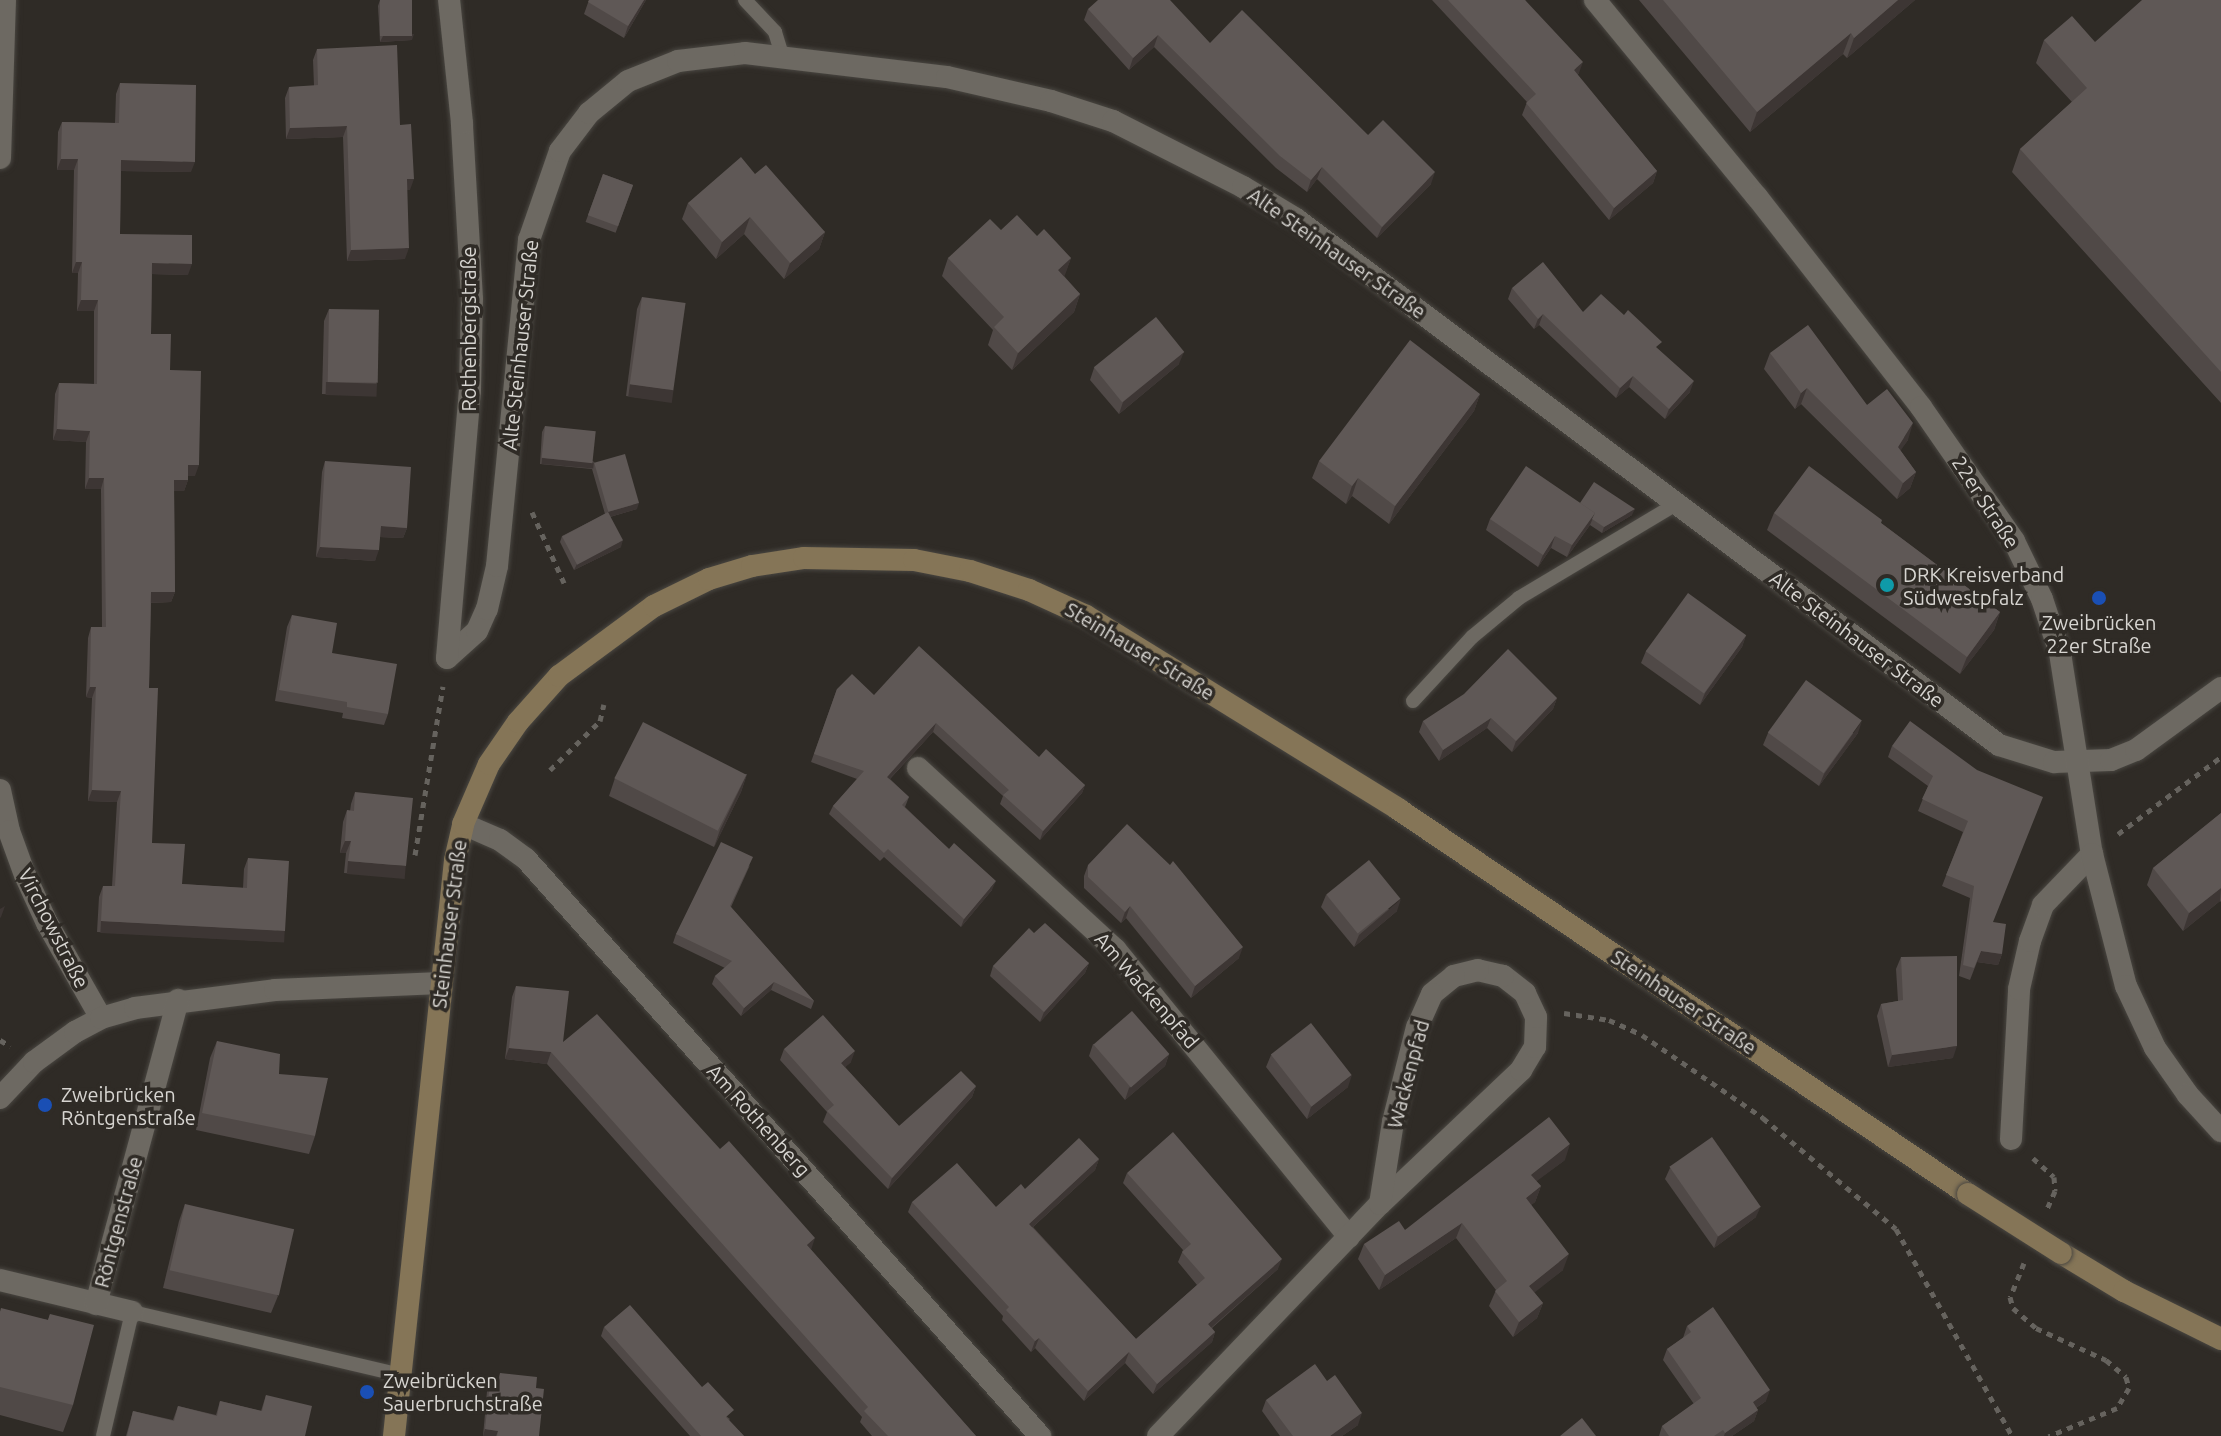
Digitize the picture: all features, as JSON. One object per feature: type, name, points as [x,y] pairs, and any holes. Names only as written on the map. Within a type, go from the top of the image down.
[{"type":"main road","name":"Steinhauser Straße","points":[[394,1436],[455,860],[463,824],[489,764],[518,722],[559,676],[654,606],[709,579],[752,566],[804,558],[914,560],[970,571],[1029,590],[1086,616],[1384,801],[1968,1194],[2124,1291],[2221,1339]]},
{"type":"street","points":[[0,158],[5,0]]},
{"type":"street","name":"Rothenbergstraße","points":[[447,658],[470,391],[472,299],[462,123],[449,0]]},
{"type":"street","name":"22er Straße","points":[[1595,0],[1757,197],[1921,407],[1990,502],[2014,541],[2042,599],[2060,653],[2092,854],[2126,986],[2155,1048],[2188,1095],[2221,1131]]},
{"type":"street","name":"Alte Steinhauser Straße","points":[[447,658],[477,631],[487,609],[497,566],[529,240],[560,151],[589,113],[628,81],[678,61],[745,53],[947,77],[1051,101],[1113,121],[1174,150],[1296,219],[1999,745],[2028,756],[2078,763],[2111,760],[2136,750],[2218,696]]},
{"type":"street","name":"Am Wackenpfad","points":[[918,768],[1115,949],[1349,1237]]},
{"type":"street","name":"Virchowstraße","points":[[0,790],[9,831],[25,875],[47,923],[101,1018]]},
{"type":"street","name":"Am Rothenberg","points":[[463,824],[500,840],[526,859],[1040,1436]]},
{"type":"street","points":[[2011,1139],[2019,989],[2030,941],[2043,905],[2092,854]]},
{"type":"street","name":"Wackenpfad","points":[[1380,1204],[1393,1122],[1417,1027],[1432,994],[1454,976],[1478,970],[1503,976],[1514,984],[1525,993],[1536,1017]]},
{"type":"street","points":[[0,1098],[34,1062],[75,1032],[101,1018],[178,1000],[275,990],[441,983]]},
{"type":"street","name":"Röntgenstraße","points":[[96,1304],[178,1000]]},
{"type":"street","points":[[1158,1436],[1380,1204],[1521,1070],[1535,1047],[1536,1017]]},
{"type":"street","name":"Röntgenstraße","points":[[0,1280],[132,1312]]},
{"type":"lane","points":[[745,0],[775,32],[782,55]]},
{"type":"lane","points":[[1413,701],[1472,637],[1519,598],[1676,504]]},
{"type":"lane","points":[[132,1312],[401,1375]]},
{"type":"lane","name":"Röntgenstraße","points":[[103,1436],[132,1312]]},
{"type":"path","points":[[505,481],[538,520],[564,583]]},
{"type":"path","points":[[415,855],[447,658]]},
{"type":"path","points":[[550,770],[600,721],[604,704]]},
{"type":"path","points":[[2092,854],[2221,757]]},
{"type":"path","points":[[1536,1017],[1565,1013],[1609,1020],[1642,1035],[1763,1118],[1896,1229],[2012,1436]]},
{"type":"path","points":[[2011,1139],[2054,1177],[2055,1191],[2044,1217]]},
{"type":"path","points":[[2027,1257],[2010,1297],[2013,1308],[2036,1328],[2106,1360],[2126,1377],[2129,1388],[2117,1408],[2049,1436]]},
{"type":"building","points":[[380,0],[412,0],[412,36],[380,36]]},
{"type":"building","points":[[589,0],[644,0],[628,26]]},
{"type":"building","points":[[1098,0],[1170,0],[1210,43],[1242,10],[1368,135],[1383,120],[1435,172],[1382,227],[1322,167],[1311,180],[1280,156],[1158,35],[1133,58],[1088,9]]},
{"type":"building","points":[[1448,0],[1525,0],[1583,62],[1574,70],[1657,171],[1614,208],[1526,103],[1536,94]]},
{"type":"building","points":[[1663,0],[1898,0],[1854,38],[1851,33],[1757,112]]},
{"type":"building","points":[[2142,0],[2221,0],[2221,372],[2020,149],[2087,88],[2044,40],[2072,16],[2095,42]]},
{"type":"building","points":[[397,45],[400,125],[411,124],[414,179],[407,179],[409,248],[351,250],[347,126],[290,128],[289,87],[318,85],[317,49]]},
{"type":"building","points":[[120,83],[196,85],[195,162],[121,160],[120,234],[192,235],[192,264],[152,263],[151,334],[171,334],[170,370],[201,371],[199,465],[188,465],[188,480],[174,480],[175,592],[151,592],[149,688],[158,688],[152,843],[185,844],[182,884],[247,888],[248,858],[289,861],[285,931],[101,921],[103,886],[115,886],[121,791],[92,790],[96,687],[90,687],[91,627],[106,627],[104,478],[89,478],[90,431],[57,429],[59,383],[97,384],[98,300],[81,300],[82,262],[76,262],[78,159],[61,159],[62,122],[119,123]]},
{"type":"building","points":[[741,157],[755,174],[766,165],[825,232],[790,263],[750,217],[722,242],[688,203]]},
{"type":"building","points":[[603,174],[633,185],[618,226],[588,215]]},
{"type":"building","points":[[1017,215],[1037,236],[1044,229],[1071,258],[1058,270],[1080,294],[1018,353],[994,327],[1004,317],[948,258],[990,219],[1001,230]]},
{"type":"building","points":[[1543,262],[1583,312],[1601,294],[1624,315],[1628,310],[1662,342],[1656,347],[1694,381],[1669,409],[1633,376],[1620,388],[1543,314],[1538,319],[1512,288]]},
{"type":"building","points":[[642,297],[686,303],[673,390],[630,384]]},
{"type":"building","points":[[329,309],[379,310],[378,383],[328,382]]},
{"type":"building","points":[[1156,317],[1184,352],[1122,402],[1094,367]]},
{"type":"building","points":[[1808,325],[1867,405],[1887,389],[1913,423],[1898,447],[1916,472],[1903,483],[1807,388],[1801,393],[1770,353]]},
{"type":"building","points":[[1410,340],[1480,394],[1395,506],[1358,478],[1352,486],[1319,461]]},
{"type":"building","points":[[545,426],[596,431],[592,463],[542,458]]},
{"type":"building","points":[[625,454],[639,503],[608,512],[594,463]]},
{"type":"building","points":[[325,461],[411,467],[407,528],[381,526],[379,550],[320,547]]},
{"type":"building","points":[[1526,466],[1595,513],[1572,545],[1555,536],[1543,555],[1490,519]]},
{"type":"building","name":"DRK Kreisverband Südwestpfalz","points":[[1809,466],[2000,612],[1967,657],[1774,513]]},
{"type":"building","points":[[1594,482],[1635,509],[1604,527],[1592,519],[1595,513],[1580,503]]},
{"type":"building","points":[[608,512],[623,540],[577,565],[562,536]]},
{"type":"building","points":[[1688,593],[1746,635],[1704,694],[1646,651]]},
{"type":"building","points":[[292,615],[337,623],[332,653],[397,664],[388,714],[347,707],[347,702],[279,690]]},
{"type":"building","points":[[919,646],[1039,757],[1046,749],[1085,785],[1043,831],[1003,795],[1009,790],[936,723],[910,751],[887,777],[909,797],[902,805],[949,849],[954,843],[996,881],[964,919],[888,849],[884,853],[833,806],[864,771],[814,754],[837,689],[852,674],[874,695]]},
{"type":"building","points":[[1508,649],[1557,698],[1516,741],[1491,718],[1443,750],[1423,721],[1464,694]]},
{"type":"building","points":[[1806,680],[1862,721],[1824,773],[1768,733]]},
{"type":"building","points":[[1910,721],[1977,770],[2043,797],[1993,922],[2006,924],[2002,954],[1981,951],[1974,968],[1963,965],[1974,886],[1946,875],[1968,821],[1922,799],[1933,776],[1892,746]]},
{"type":"building","points":[[643,722],[746,775],[718,831],[614,778]]},
{"type":"building","points":[[355,792],[413,798],[406,866],[348,861],[351,841],[345,841],[347,810],[354,811]]},
{"type":"building","points":[[2221,813],[2221,888],[2189,913],[2153,868]]},
{"type":"building","points":[[1127,824],[1170,865],[1173,861],[1243,947],[1195,986],[1130,906],[1125,912],[1088,877],[1088,865]]},
{"type":"building","points":[[721,842],[753,857],[730,906],[814,1001],[774,982],[744,1008],[715,976],[732,961],[676,934]]},
{"type":"building","points":[[1369,860],[1400,899],[1358,933],[1326,895]]},
{"type":"building","points":[[1045,923],[1089,963],[1044,1012],[993,966],[1029,928],[1034,933]]},
{"type":"building","points":[[1957,956],[1957,1046],[1892,1055],[1881,1004],[1903,1000],[1901,957]]},
{"type":"building","points":[[516,986],[569,991],[563,1042],[597,1014],[720,1149],[729,1141],[815,1238],[807,1245],[976,1436],[888,1436],[864,1411],[868,1407],[551,1052],[509,1048]]},
{"type":"building","points":[[1132,1011],[1169,1054],[1131,1087],[1094,1044]]},
{"type":"building","points":[[823,1015],[855,1051],[841,1063],[899,1126],[961,1071],[976,1086],[892,1178],[827,1111],[834,1105],[784,1049]]},
{"type":"building","points":[[1311,1023],[1352,1075],[1311,1106],[1271,1054]]},
{"type":"building","points":[[217,1041],[280,1054],[279,1074],[328,1078],[315,1136],[202,1113]]},
{"type":"building","points":[[1549,1117],[1570,1144],[1531,1175],[1541,1186],[1526,1198],[1569,1254],[1529,1286],[1543,1303],[1519,1322],[1495,1291],[1507,1281],[1462,1223],[1385,1275],[1364,1244],[1399,1221],[1405,1230]]},
{"type":"building","points":[[1173,1132],[1282,1259],[1208,1324],[1215,1332],[1157,1384],[1129,1352],[1088,1391],[1039,1338],[1035,1341],[1006,1310],[1009,1307],[912,1202],[957,1163],[996,1207],[1021,1184],[1025,1189],[1079,1138],[1099,1159],[1029,1224],[1136,1339],[1205,1278],[1182,1252],[1191,1244],[1127,1173]]},
{"type":"building","points":[[1712,1137],[1761,1207],[1718,1236],[1669,1167]]},
{"type":"building","points":[[185,1204],[294,1229],[279,1295],[170,1270]]},
{"type":"building","points":[[630,1305],[702,1387],[708,1382],[734,1410],[726,1417],[744,1436],[701,1436],[604,1327]]},
{"type":"building","points":[[1713,1307],[1770,1390],[1753,1402],[1758,1410],[1725,1433],[1723,1430],[1714,1436],[1669,1436],[1662,1426],[1701,1398],[1667,1349],[1691,1332],[1687,1326]]},
{"type":"building","points":[[1,1308],[48,1320],[50,1314],[94,1325],[73,1405],[0,1387]]},
{"type":"building","points":[[1315,1364],[1327,1381],[1335,1375],[1362,1413],[1330,1436],[1293,1436],[1266,1400]]},
{"type":"building","points":[[500,1373],[537,1377],[536,1388],[544,1389],[539,1436],[497,1436],[498,1431],[485,1429],[490,1383],[499,1384]]},
{"type":"building","points":[[266,1395],[312,1406],[305,1436],[127,1436],[133,1411],[174,1421],[178,1406],[217,1416],[220,1401],[262,1411]]},
{"type":"building","points":[[1582,1418],[1596,1436],[1560,1436]]},
{"type":"place","name":"DRK Kreisverband Südwestpfalz","points":[[1887,585]]},
{"type":"place","name":"Zweibrücken 22er Straße","points":[[2099,598]]},
{"type":"place","name":"Zweibrücken Röntgenstraße","points":[[45,1105]]},
{"type":"place","name":"Zweibrücken Sauerbruchstraße","points":[[367,1392]]}]
